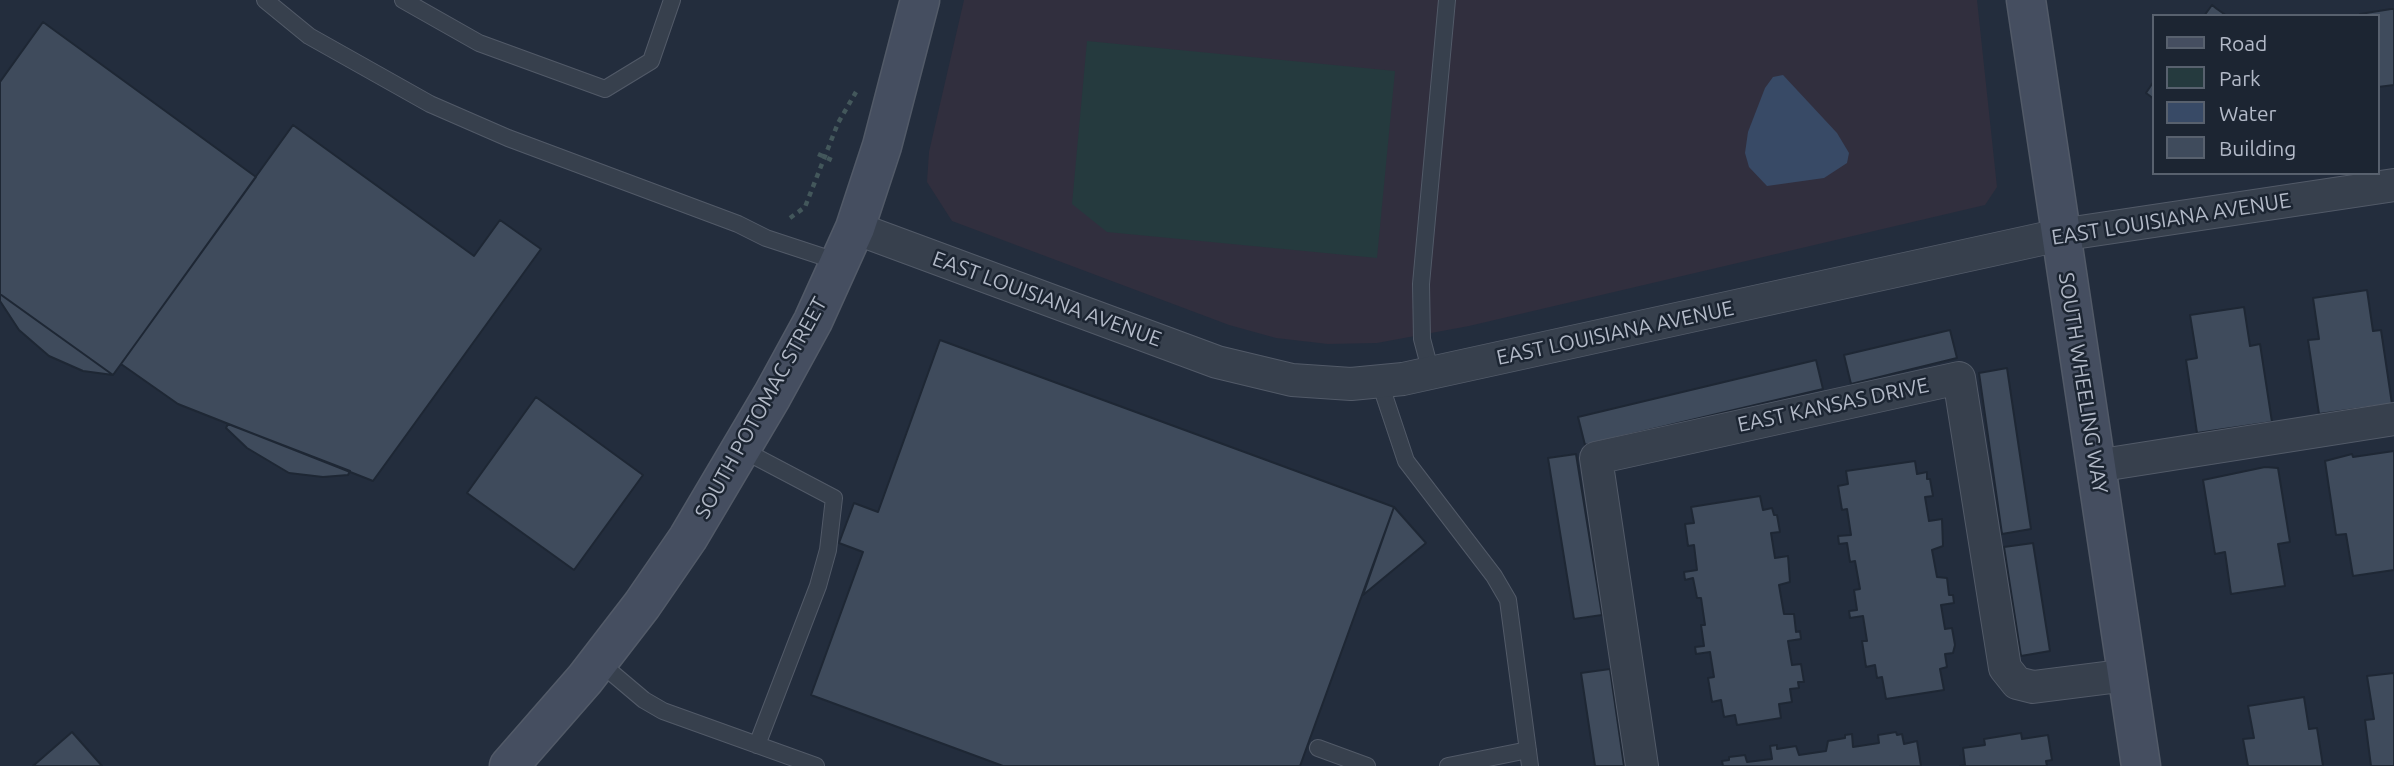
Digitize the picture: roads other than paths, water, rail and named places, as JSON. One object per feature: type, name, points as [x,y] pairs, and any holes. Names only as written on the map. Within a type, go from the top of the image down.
[{"type":"street","name":"SOUTH POTOMAC STREET","points":[[509,766],[599,662],[688,538],[813,321],[855,228],[890,120],[919,0]]},
{"type":"street","name":"SOUTH WHEELING WAY","points":[[2026,0],[2141,766]]},
{"type":"street","name":"EAST LOUISIANA AVENUE","points":[[855,228],[1217,362],[1292,380],[1326,384],[1380,383],[2060,235],[2394,185]]},
{"type":"street","name":"EAST KANSAS DRIVE","points":[[1642,766],[1596,457],[1959,378],[2005,668],[2018,683],[2033,687],[2128,675]]},
{"type":"street","points":[[2096,466],[2394,419]]},
{"type":"lane","points":[[265,0],[309,36],[430,104],[508,138],[738,224],[766,238],[839,262]]},
{"type":"lane","points":[[403,0],[479,43],[605,89],[651,61],[672,0]]},
{"type":"lane","points":[[1431,373],[1422,339],[1421,284],[1447,0]]},
{"type":"lane","points":[[1380,383],[1406,461],[1494,576],[1508,600],[1529,758],[1448,766]]},
{"type":"lane","points":[[741,449],[834,498],[828,550],[818,586],[757,745]]},
{"type":"lane","points":[[599,662],[644,701],[663,711],[816,766]]},
{"type":"lane","points":[[1318,748],[1367,766]]},
{"type":"water","points":[[1783,75],[1837,133],[1849,153],[1847,163],[1824,178],[1767,186],[1749,167],[1745,153],[1748,132],[1765,88],[1773,77]]}]
